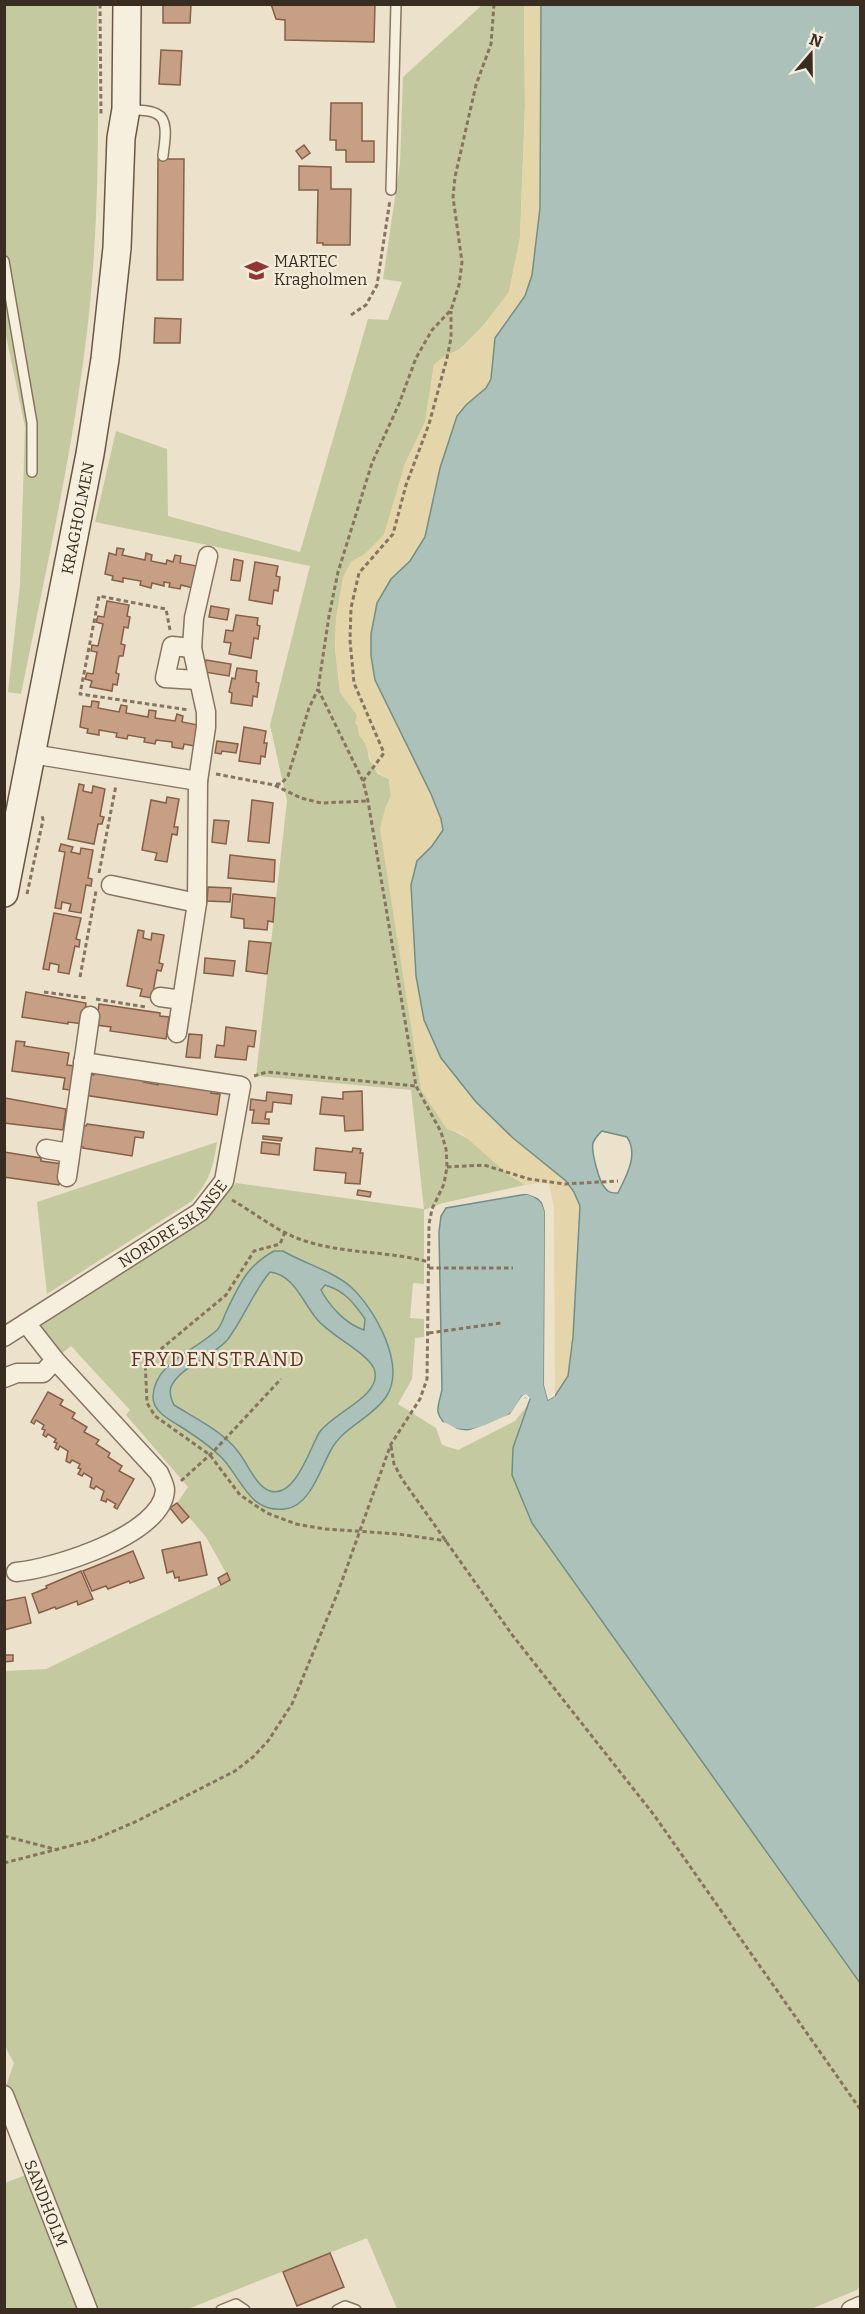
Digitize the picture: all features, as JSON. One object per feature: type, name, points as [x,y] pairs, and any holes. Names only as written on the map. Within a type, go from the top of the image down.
[{"type":"street","name":"KRAGHOLMEN","points":[[17,892],[32,754],[90,454],[105,359],[117,248],[121,138],[114,112],[111,4]]},
{"type":"street","name":"KRAGHOLMEN","points":[[114,112],[127,4]]},
{"type":"street","points":[[177,1033],[197,903],[198,781],[206,712],[197,680],[192,648],[194,618],[208,556]]},
{"type":"street","points":[[192,648],[172,646],[165,678],[197,680]]},
{"type":"street","points":[[32,754],[198,781]]},
{"type":"street","points":[[111,885],[197,903]]},
{"type":"street","points":[[160,997],[182,1000]]},
{"type":"street","points":[[67,1177],[90,1016]]},
{"type":"street","points":[[83,1062],[241,1086]]},
{"type":"street","name":"NORDRE SKANSE","points":[[4,1337],[200,1212],[224,1181],[241,1086]]},
{"type":"street","points":[[46,1149],[70,1153]]},
{"type":"street","points":[[16,1572],[47,1567],[125,1537],[153,1513],[162,1501],[165,1489],[159,1473],[55,1360],[26,1323]]},
{"type":"street","points":[[4,1378],[17,1373],[43,1373],[55,1360]]},
{"type":"street","name":"SANDHOLM","points":[[4,2095],[88,2310]]},
{"type":"street","points":[[851,2310],[861,2306]]},
{"type":"lane","points":[[391,190],[396,4]]},
{"type":"lane","points":[[114,112],[158,114],[165,125],[163,156]]},
{"type":"lane","points":[[4,261],[32,423],[32,472]]},
{"type":"lane","points":[[221,2310],[236,2304],[245,2310]]},
{"type":"lane","points":[[337,2310],[345,2306],[356,2310]]},
{"type":"path","points":[[100,4],[114,112]]},
{"type":"path","points":[[363,781],[384,753],[354,682],[350,640],[351,608],[359,573],[393,534],[406,485],[429,424],[447,358],[451,338],[451,310],[459,285],[462,262],[453,197],[455,177],[476,85],[491,44],[494,4]]},
{"type":"path","points":[[351,315],[366,305],[377,285],[391,190]]},
{"type":"path","points":[[274,785],[281,784],[288,776],[309,708],[318,689],[338,572],[372,463],[399,404],[416,358],[432,330],[451,310]]},
{"type":"path","points":[[172,646],[166,609],[99,596],[80,694],[206,712]]},
{"type":"path","points":[[4,1863],[93,1840],[135,1822],[235,1771],[253,1757],[281,1723],[292,1704],[361,1532],[390,1444],[420,1399],[427,1379],[429,1224],[432,1209],[444,1184],[447,1167],[446,1149],[441,1132],[416,1086],[363,781],[318,689]]},
{"type":"path","points":[[198,781],[208,773],[274,785],[301,798],[321,803],[368,801]]},
{"type":"path","points":[[17,892],[43,820]]},
{"type":"path","points":[[241,1086],[256,1074],[267,1072],[416,1086]]},
{"type":"path","points":[[447,1167],[484,1165],[529,1179],[565,1184],[615,1181]]},
{"type":"path","points":[[218,1189],[231,1200],[301,1240],[317,1245],[408,1256],[429,1262]]},
{"type":"path","points":[[285,1232],[280,1244],[254,1251],[226,1296],[161,1349],[145,1359],[147,1403],[155,1416],[211,1454],[240,1495],[267,1514],[296,1524],[447,1541]]},
{"type":"path","points":[[429,1268],[513,1268]]},
{"type":"path","points":[[429,1333],[501,1323]]},
{"type":"path","points":[[165,1489],[185,1479],[281,1379]]},
{"type":"path","points":[[390,1444],[394,1464],[402,1479],[513,1636],[654,1815],[861,2109]]},
{"type":"path","points":[[4,1836],[59,1850]]},
{"type":"green space","points":[[4,5],[97,5],[97,184],[89,318],[55,529],[21,694],[8,692],[20,585],[25,427],[4,326]]},
{"type":"green space","points":[[480,5],[524,5],[525,106],[520,238],[509,292],[483,326],[460,349],[434,365],[425,422],[405,464],[384,535],[365,554],[351,562],[343,578],[336,619],[335,648],[340,692],[357,715],[359,735],[366,742],[369,759],[378,774],[389,779],[391,796],[385,809],[447,1129],[478,1146],[525,1185],[443,1203],[424,1210],[424,1284],[413,1283],[410,1318],[424,1319],[424,1337],[415,1338],[412,1379],[398,1404],[436,1428],[442,1445],[458,1450],[515,1421],[527,1406],[519,1427],[553,1443],[618,1194],[632,1158],[627,1137],[593,1130],[860,234],[860,2285],[857,2290],[811,2309],[397,2309],[367,2238],[188,2309],[5,2310],[5,2183],[41,2169],[6,2086],[14,2063],[4,2045],[5,1671],[46,1669],[230,1580],[206,1537],[177,1503],[188,1487],[126,1415],[130,1410],[71,1346],[61,1354],[38,1325],[201,1222],[236,1183],[424,1209],[411,1090],[256,1076],[287,801],[270,725],[310,566],[95,522],[116,431],[167,449],[168,516],[300,552],[368,319],[388,320],[402,282],[383,279],[400,164],[403,77]]},
{"type":"green space","points":[[217,1142],[209,1174],[203,1187],[192,1201],[47,1294],[37,1202]]},
{"type":"sand","points":[[524,5],[541,5],[540,208],[532,275],[525,296],[495,338],[491,379],[452,429],[440,468],[425,537],[410,561],[391,579],[371,634],[371,656],[375,680],[431,794],[443,830],[432,846],[417,861],[411,885],[416,976],[424,1020],[441,1058],[476,1102],[513,1138],[566,1181],[580,1206],[573,1337],[568,1376],[555,1396],[554,1207],[549,1184],[525,1185],[510,1176],[461,1133],[447,1129],[421,1090],[380,829],[391,796],[389,779],[381,775],[372,764],[355,723],[357,715],[340,692],[335,648],[336,619],[343,578],[351,562],[365,554],[384,535],[405,464],[425,422],[434,365],[442,358],[461,349],[483,326],[509,292],[520,238],[525,106]]},
{"type":"water","points":[[541,5],[860,5],[860,1983],[532,1523],[512,1475],[513,1448],[530,1399],[522,1396],[512,1412],[505,1418],[484,1427],[472,1429],[461,1430],[451,1427],[443,1422],[438,1412],[442,1389],[439,1232],[441,1216],[446,1208],[527,1194],[541,1202],[545,1212],[544,1385],[548,1400],[555,1396],[568,1376],[573,1337],[580,1206],[566,1181],[513,1138],[476,1102],[441,1058],[424,1020],[416,976],[411,885],[417,861],[432,846],[443,830],[431,794],[375,680],[371,656],[371,634],[377,603],[391,579],[410,561],[425,537],[440,468],[457,416],[486,388],[491,379],[495,338],[525,296],[532,275],[540,208]],"holes":[[[602,1131],[627,1137],[632,1151],[630,1165],[618,1193],[611,1192],[606,1190],[600,1180],[594,1159],[593,1143]]]},
{"type":"water","points":[[274,1251],[283,1251],[336,1276],[351,1287],[370,1309],[378,1323],[390,1354],[393,1370],[392,1384],[386,1397],[336,1442],[308,1494],[294,1507],[285,1509],[263,1506],[255,1500],[222,1458],[201,1440],[165,1417],[153,1401],[155,1384],[161,1374],[178,1358],[217,1330],[245,1276]],"holes":[[[270,1272],[278,1274],[291,1283],[322,1325],[366,1358],[375,1372],[375,1381],[370,1389],[325,1426],[294,1480],[279,1491],[270,1491],[260,1484],[230,1442],[174,1405],[170,1394],[171,1387],[181,1373],[215,1351],[228,1339]],[[325,1285],[344,1294],[353,1303],[365,1319],[364,1330],[351,1324],[334,1309],[321,1290]]]},
{"type":"pier","points":[[527,1191],[541,1196],[548,1212],[547,1384],[550,1396],[555,1391],[555,1396],[548,1400],[544,1385],[545,1212],[538,1198],[527,1194],[510,1193]]},
{"type":"pier","points":[[526,1394],[530,1398],[521,1414],[527,1399],[525,1397],[512,1416],[487,1428],[467,1434],[456,1432],[441,1424],[444,1422],[467,1431],[485,1425],[510,1414],[522,1396]]},
{"type":"building","points":[[163,4],[191,4],[190,23],[163,23]]},
{"type":"building","points":[[271,4],[375,4],[374,42],[285,40],[285,20],[276,19]]},
{"type":"building","points":[[161,50],[182,51],[180,85],[159,84]]},
{"type":"building","points":[[331,103],[362,103],[362,141],[374,141],[374,162],[346,162],[346,150],[336,150],[336,140],[330,140]]},
{"type":"building","points":[[304,145],[310,153],[302,159],[296,151]]},
{"type":"building","points":[[158,159],[184,159],[183,280],[157,280]]},
{"type":"building","points":[[299,166],[331,167],[331,189],[351,189],[350,245],[317,243],[318,190],[299,190]]},
{"type":"building","points":[[155,318],[181,319],[180,343],[154,343]]},
{"type":"building","points":[[117,548],[124,549],[122,555],[145,560],[146,553],[152,555],[151,561],[166,564],[167,560],[173,562],[175,555],[181,556],[180,563],[197,566],[193,588],[181,585],[180,589],[169,587],[170,583],[164,582],[164,586],[152,583],[151,588],[140,585],[141,581],[123,578],[123,582],[112,580],[113,576],[105,574],[109,553],[116,555]]},
{"type":"building","points":[[234,559],[243,561],[240,581],[231,580]]},
{"type":"building","points":[[255,562],[278,566],[276,576],[280,577],[278,591],[274,590],[272,604],[249,600]]},
{"type":"building","points":[[107,601],[129,605],[127,616],[130,617],[128,628],[124,627],[121,644],[125,645],[123,656],[119,656],[116,673],[119,674],[117,685],[113,684],[112,691],[90,687],[92,681],[85,679],[87,673],[93,674],[97,652],[91,651],[92,645],[98,646],[103,624],[96,622],[98,616],[104,617]]},
{"type":"building","points":[[211,606],[229,609],[227,620],[209,617]]},
{"type":"building","points":[[236,615],[258,618],[257,625],[260,626],[258,639],[254,638],[251,658],[229,654],[231,643],[224,642],[226,630],[233,631]]},
{"type":"building","points":[[206,660],[231,664],[229,676],[204,672]]},
{"type":"building","points":[[237,668],[257,671],[256,682],[259,683],[257,697],[253,696],[252,706],[231,703],[232,693],[229,692]]},
{"type":"building","points":[[92,701],[99,702],[98,708],[119,712],[121,705],[127,706],[126,713],[148,717],[149,710],[156,711],[155,718],[175,721],[177,714],[183,716],[182,722],[198,725],[195,746],[184,744],[183,749],[172,747],[172,742],[156,740],[155,744],[144,742],[145,738],[128,735],[127,739],[116,737],[117,733],[99,730],[99,735],[87,733],[88,729],[80,727],[83,706],[91,707]]},
{"type":"building","points":[[244,727],[266,731],[265,757],[261,756],[260,764],[239,761]]},
{"type":"building","points":[[217,741],[238,744],[236,753],[222,751],[221,754],[215,753]]},
{"type":"building","points":[[79,784],[84,785],[83,791],[92,793],[93,786],[105,789],[100,816],[104,817],[102,824],[98,824],[94,844],[68,839]]},
{"type":"building","points":[[167,797],[179,799],[174,827],[178,827],[177,835],[172,834],[167,862],[155,860],[157,853],[142,850],[151,800],[166,803]]},
{"type":"building","points":[[252,800],[273,803],[269,843],[248,841]]},
{"type":"building","points":[[214,820],[229,821],[226,844],[212,842]]},
{"type":"building","points":[[61,844],[73,847],[71,852],[80,854],[81,848],[93,850],[88,878],[92,879],[91,886],[86,885],[81,913],[69,911],[71,904],[62,902],[61,909],[55,908],[65,852],[59,851]]},
{"type":"building","points":[[230,855],[275,860],[274,882],[228,878]]},
{"type":"building","points":[[208,887],[231,888],[230,902],[207,901]]},
{"type":"building","points":[[233,894],[275,898],[273,922],[268,921],[267,930],[244,928],[244,919],[231,917]]},
{"type":"building","points":[[54,913],[81,918],[76,939],[80,940],[79,947],[75,946],[69,974],[58,972],[59,965],[50,963],[49,970],[43,969]]},
{"type":"building","points":[[138,930],[144,931],[143,938],[151,940],[152,933],[164,935],[159,963],[163,964],[161,971],[157,970],[152,998],[140,996],[142,989],[127,986]]},
{"type":"building","points":[[249,941],[271,943],[267,974],[246,971]]},
{"type":"building","points":[[205,958],[235,961],[233,976],[204,973]]},
{"type":"building","points":[[26,992],[86,1003],[83,1024],[22,1017]]},
{"type":"building","points":[[99,1004],[160,1013],[160,1016],[169,1017],[166,1039],[110,1031],[111,1027],[96,1025]]},
{"type":"building","points":[[226,1027],[256,1031],[254,1047],[248,1046],[246,1060],[215,1057],[217,1045],[224,1046]]},
{"type":"building","points":[[189,1034],[202,1035],[200,1058],[186,1057]]},
{"type":"building","points":[[16,1041],[25,1042],[24,1046],[69,1053],[67,1065],[74,1066],[70,1090],[63,1089],[65,1078],[12,1071]]},
{"type":"building","points":[[95,1072],[143,1079],[143,1082],[158,1085],[159,1082],[212,1090],[211,1093],[220,1094],[217,1115],[84,1095],[88,1074],[94,1075]]},
{"type":"building","points":[[362,1091],[363,1130],[345,1131],[344,1116],[320,1114],[322,1097],[343,1099],[343,1092]]},
{"type":"building","points":[[267,1092],[292,1095],[291,1104],[273,1102],[272,1112],[266,1112],[265,1119],[269,1119],[269,1124],[252,1123],[254,1110],[250,1110],[251,1099],[266,1101]]},
{"type":"building","points":[[5,1098],[66,1109],[63,1130],[4,1123]]},
{"type":"building","points":[[87,1124],[144,1132],[143,1138],[135,1137],[132,1156],[83,1148],[77,1145],[80,1125],[86,1126]]},
{"type":"building","points":[[263,1136],[282,1138],[281,1141],[263,1139]]},
{"type":"building","points":[[262,1142],[280,1144],[279,1155],[261,1153]]},
{"type":"building","points":[[316,1148],[352,1152],[353,1148],[361,1149],[360,1153],[363,1153],[360,1184],[345,1183],[346,1173],[314,1170]]},
{"type":"building","points":[[4,1152],[62,1164],[59,1185],[4,1177]]},
{"type":"building","points":[[358,1190],[371,1192],[370,1197],[357,1195]]},
{"type":"building","points":[[48,1392],[63,1400],[60,1405],[75,1413],[72,1418],[87,1427],[84,1432],[99,1440],[96,1444],[110,1453],[108,1457],[122,1466],[119,1471],[134,1479],[117,1509],[114,1507],[116,1504],[107,1499],[106,1502],[101,1500],[104,1491],[96,1486],[94,1489],[90,1487],[92,1478],[84,1473],[82,1476],[78,1474],[81,1469],[78,1468],[80,1464],[72,1460],[70,1463],[66,1461],[68,1451],[60,1446],[58,1450],[55,1448],[56,1439],[48,1434],[46,1437],[43,1435],[44,1425],[36,1420],[34,1424],[31,1422]]},
{"type":"building","points":[[177,1503],[189,1517],[182,1523],[170,1508]]},
{"type":"building","points":[[200,1542],[207,1575],[179,1581],[179,1577],[175,1578],[173,1571],[167,1573],[162,1550]]},
{"type":"building","points":[[133,1551],[144,1578],[108,1589],[106,1586],[92,1591],[83,1571]]},
{"type":"building","points":[[81,1571],[93,1599],[78,1605],[77,1601],[39,1613],[32,1594]]},
{"type":"building","points":[[227,1573],[230,1580],[221,1585],[218,1578]]},
{"type":"building","points":[[25,1597],[31,1623],[4,1630],[4,1601]]},
{"type":"building","points":[[4,1655],[13,1655],[13,1661],[4,1662]]},
{"type":"building","points":[[330,2253],[344,2287],[297,2306],[283,2272]]},
{"type":"place","name":"MARTEC Kragholmen","points":[[256,270]]},
{"type":"district","name":"FRYDENSTRAND","points":[[218,1359]]}]
